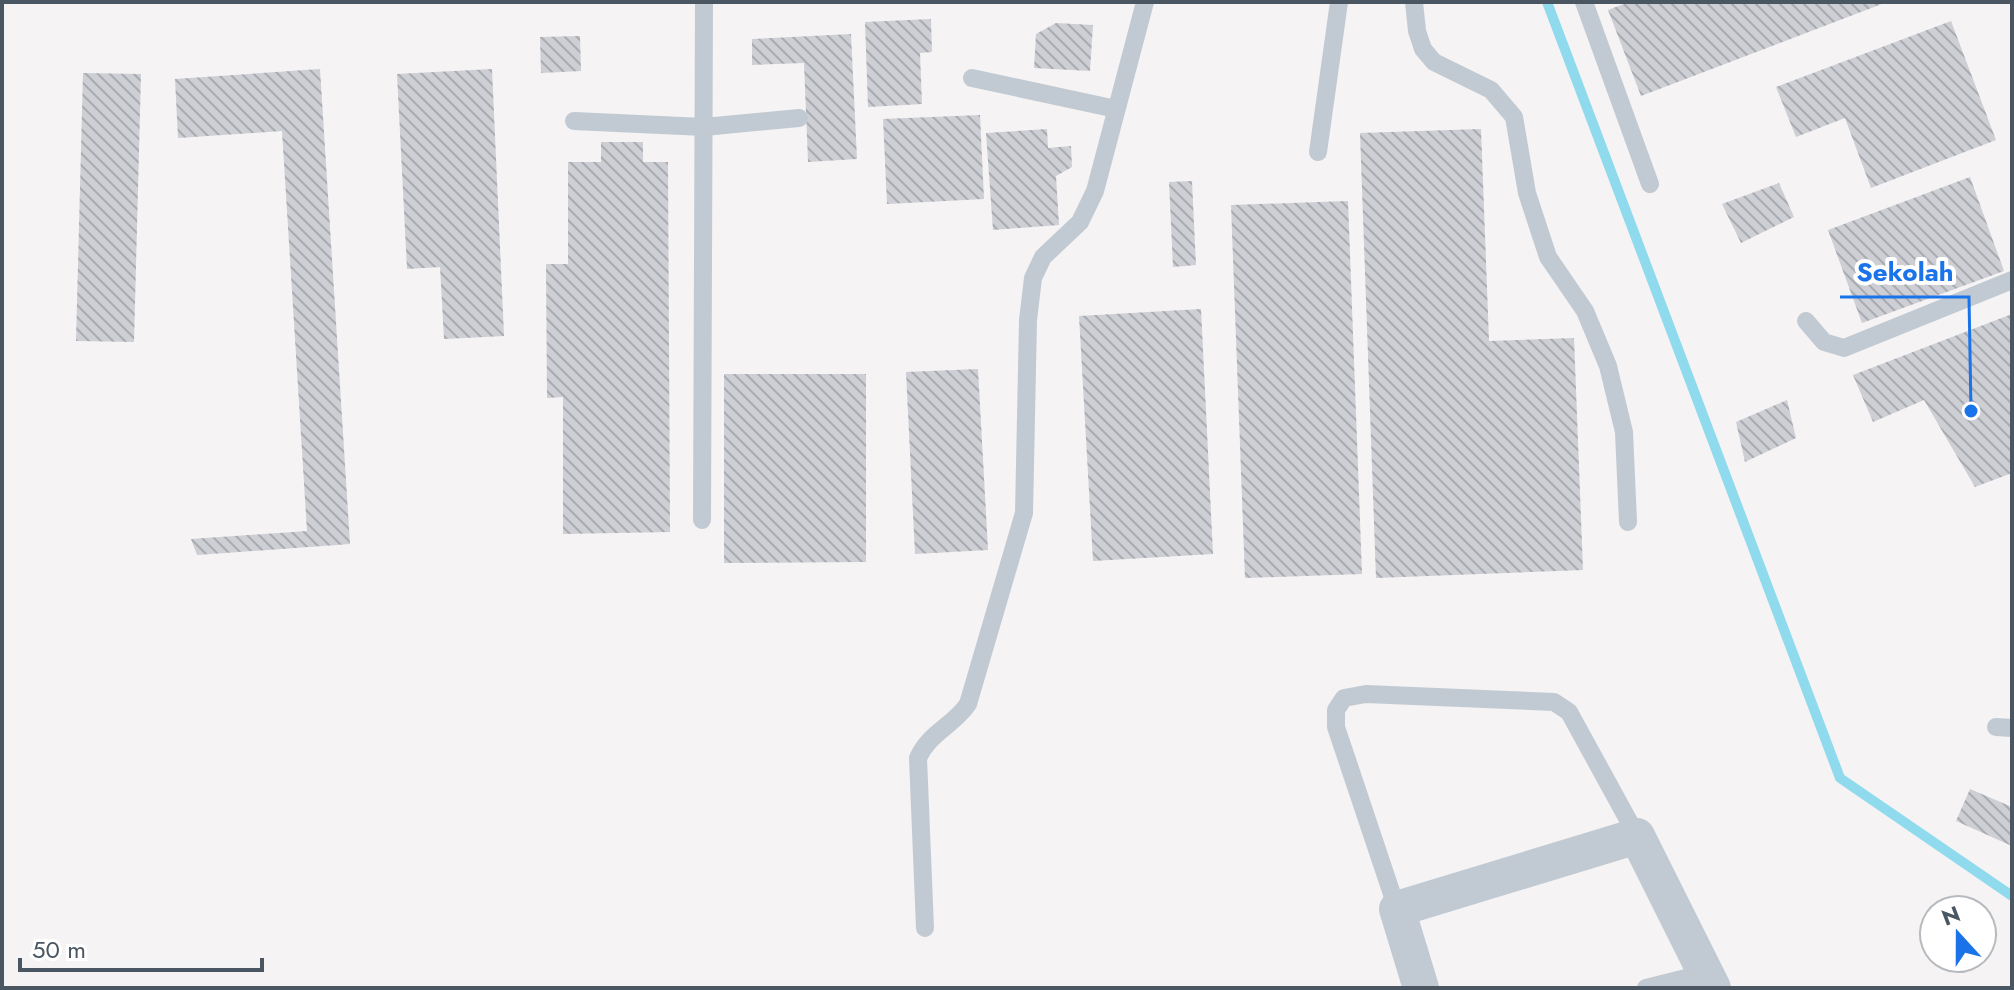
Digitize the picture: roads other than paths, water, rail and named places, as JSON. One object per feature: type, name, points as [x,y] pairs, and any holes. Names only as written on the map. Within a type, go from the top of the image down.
[{"type":"street","points":[[1421,988],[1397,909],[1637,836],[1709,981]]},
{"type":"lane","points":[[702,520],[704,2]]},
{"type":"lane","points":[[925,928],[918,758],[923,747],[956,722],[968,704],[1024,513],[1028,320],[1033,278],[1043,257],[1080,222],[1095,191],[1145,2]]},
{"type":"lane","points":[[1318,152],[1339,2]]},
{"type":"lane","points":[[1414,2],[1417,31],[1423,49],[1434,62],[1491,90],[1514,117],[1527,193],[1548,257],[1585,311],[1608,366],[1624,432],[1628,522]]},
{"type":"lane","points":[[1584,2],[1650,184]]},
{"type":"lane","points":[[972,78],[1116,109]]},
{"type":"lane","points":[[574,121],[704,127],[799,118]]},
{"type":"lane","points":[[1806,321],[1824,342],[1844,348],[2012,280]]},
{"type":"lane","points":[[1397,909],[1336,727],[1336,710],[1344,698],[1366,694],[1554,702],[1569,712],[1637,836]]},
{"type":"lane","points":[[1646,988],[1709,981]]},
{"type":"waterway","points":[[1547,2],[1840,778],[2012,896]]},
{"type":"place","name":"Sekolah","points":[[1971,411]]}]
